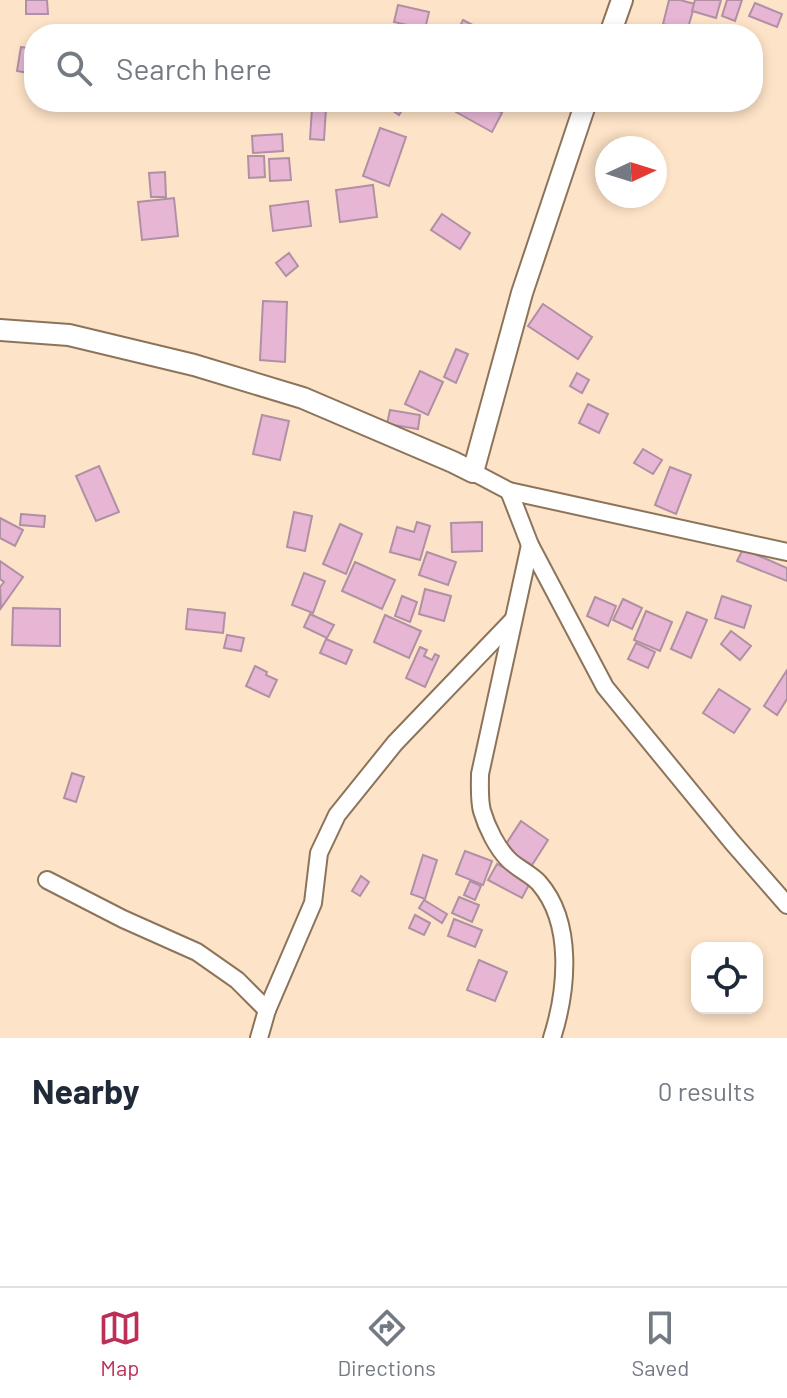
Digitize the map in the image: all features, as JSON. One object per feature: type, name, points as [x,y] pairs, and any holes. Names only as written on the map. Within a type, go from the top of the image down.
[{"type":"street","points":[[614,24],[622,0]]},
{"type":"street","points":[[473,472],[522,293],[583,112]]},
{"type":"street","points":[[0,330],[69,335],[194,365],[303,398],[453,462],[509,491],[787,552]]},
{"type":"street","points":[[509,491],[530,545],[605,687],[787,905]]},
{"type":"street","points":[[530,545],[480,774],[481,809],[496,842],[510,860],[538,881],[554,905],[565,955],[558,1017],[552,1038]]},
{"type":"street","points":[[259,1038],[267,1010],[313,903],[319,853],[337,815],[395,743],[514,619]]},
{"type":"street","points":[[47,880],[197,952],[237,980],[267,1010]]},
{"type":"building","points":[[26,0],[47,0],[48,14],[26,14]]},
{"type":"building","points":[[669,0],[695,4],[689,24],[663,24]]},
{"type":"building","points":[[695,0],[721,0],[716,18],[692,11]]},
{"type":"building","points":[[727,0],[742,0],[735,21],[722,16]]},
{"type":"building","points":[[755,3],[782,14],[777,27],[749,16]]},
{"type":"building","points":[[398,5],[429,12],[426,24],[394,22]]},
{"type":"building","points":[[21,47],[24,47],[24,72],[17,71]]},
{"type":"building","points":[[312,112],[326,112],[324,140],[310,139]]},
{"type":"building","points":[[456,112],[500,112],[492,132]]},
{"type":"building","points":[[380,128],[406,137],[389,186],[363,176]]},
{"type":"building","points":[[282,134],[283,151],[253,153],[252,136]]},
{"type":"building","points":[[248,156],[264,156],[265,177],[249,178]]},
{"type":"building","points":[[289,158],[291,180],[270,181],[269,159]]},
{"type":"building","points":[[165,172],[166,197],[151,197],[149,173]]},
{"type":"building","points":[[373,185],[377,217],[340,222],[336,190]]},
{"type":"building","points":[[174,198],[178,236],[142,240],[138,202]]},
{"type":"building","points":[[308,201],[311,226],[273,231],[270,206]]},
{"type":"building","points":[[442,214],[470,233],[460,249],[431,230]]},
{"type":"building","points":[[289,253],[298,266],[286,276],[276,263]]},
{"type":"building","points":[[263,301],[287,302],[285,362],[260,360]]},
{"type":"building","points":[[543,304],[592,337],[578,359],[528,326]]},
{"type":"building","points":[[456,349],[468,354],[456,383],[444,377]]},
{"type":"building","points":[[420,371],[443,382],[428,415],[405,404]]},
{"type":"building","points":[[577,373],[589,380],[582,393],[570,386]]},
{"type":"building","points":[[588,404],[608,414],[599,433],[579,423]]},
{"type":"building","points":[[390,410],[420,415],[418,429],[387,424]]},
{"type":"building","points":[[262,415],[289,421],[280,460],[253,454]]},
{"type":"building","points":[[643,449],[662,460],[653,474],[634,463]]},
{"type":"building","points":[[99,466],[119,512],[96,521],[76,476]]},
{"type":"building","points":[[670,467],[691,475],[676,514],[655,505]]},
{"type":"building","points":[[294,512],[312,516],[305,551],[287,547]]},
{"type":"building","points":[[21,514],[45,516],[44,527],[20,525]]},
{"type":"building","points":[[0,518],[23,530],[15,546],[0,538]]},
{"type":"building","points":[[417,522],[430,526],[420,560],[390,552],[397,527],[414,532]]},
{"type":"building","points":[[482,522],[482,551],[452,552],[451,523]]},
{"type":"building","points":[[340,524],[362,534],[346,574],[323,564]]},
{"type":"building","points":[[743,549],[787,568],[787,581],[737,561]]},
{"type":"building","points":[[427,552],[456,562],[448,585],[419,575]]},
{"type":"building","points":[[0,561],[23,577],[1,608],[0,587],[4,582],[0,579]]},
{"type":"building","points":[[355,562],[395,580],[382,609],[342,591]]},
{"type":"building","points":[[304,573],[325,581],[313,613],[292,605]]},
{"type":"building","points":[[425,589],[451,596],[444,621],[419,614]]},
{"type":"building","points":[[402,596],[417,602],[410,622],[395,616]]},
{"type":"building","points":[[722,596],[751,606],[744,628],[715,618]]},
{"type":"building","points":[[595,597],[616,606],[608,626],[587,616]]},
{"type":"building","points":[[623,599],[642,608],[632,629],[613,620]]},
{"type":"building","points":[[13,608],[60,609],[60,646],[12,645]]},
{"type":"building","points":[[188,609],[225,613],[223,633],[186,629]]},
{"type":"building","points":[[646,611],[672,622],[660,651],[634,640]]},
{"type":"building","points":[[687,612],[707,620],[691,658],[671,649]]},
{"type":"building","points":[[310,614],[334,625],[327,638],[304,627]]},
{"type":"building","points":[[385,615],[421,631],[409,658],[374,642]]},
{"type":"building","points":[[731,631],[751,646],[740,660],[721,644]]},
{"type":"building","points":[[227,635],[244,638],[241,651],[224,648]]},
{"type":"building","points":[[326,639],[352,650],[346,664],[320,653]]},
{"type":"building","points":[[636,643],[655,652],[648,668],[628,659]]},
{"type":"building","points":[[420,647],[427,650],[424,656],[432,660],[435,654],[439,656],[425,687],[406,678]]},
{"type":"building","points":[[255,666],[277,680],[269,697],[246,686]]},
{"type":"building","points":[[787,670],[787,699],[777,715],[764,706]]},
{"type":"building","points":[[719,689],[750,709],[734,733],[703,713]]},
{"type":"building","points":[[72,773],[84,777],[76,802],[64,798]]},
{"type":"building","points":[[521,821],[548,840],[532,865],[504,847]]},
{"type":"building","points":[[465,851],[492,861],[483,885],[456,874]]},
{"type":"building","points":[[423,855],[437,860],[425,899],[411,894]]},
{"type":"building","points":[[497,864],[531,881],[522,898],[488,880]]},
{"type":"building","points":[[361,876],[369,882],[360,896],[352,891]]},
{"type":"building","points":[[470,881],[481,886],[475,900],[464,895]]},
{"type":"building","points":[[459,897],[479,905],[472,922],[452,913]]},
{"type":"building","points":[[424,900],[447,914],[442,923],[419,908]]},
{"type":"building","points":[[415,915],[430,923],[424,935],[409,928]]},
{"type":"building","points":[[454,919],[482,930],[475,947],[448,936]]},
{"type":"building","points":[[479,960],[507,972],[495,1001],[467,990]]}]
